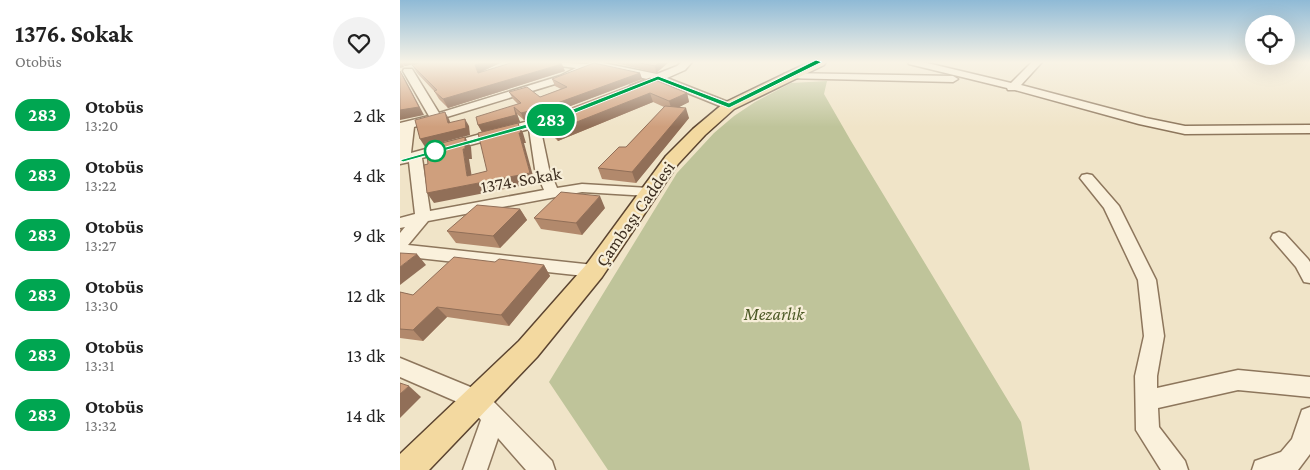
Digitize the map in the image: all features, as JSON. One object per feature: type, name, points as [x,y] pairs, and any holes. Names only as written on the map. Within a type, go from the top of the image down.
[{"type":"main road","name":"Çambaşı Caddesi","points":[[408,470],[485,408],[528,349],[594,271],[672,160],[699,132],[729,106],[772,84]]},
{"type":"street","points":[[412,84],[436,118]]},
{"type":"street","points":[[400,243],[423,217],[406,159],[404,126],[545,84]]},
{"type":"street","points":[[626,91],[643,84]]},
{"type":"street","points":[[673,84],[729,106]]},
{"type":"street","points":[[996,84],[1082,104],[1136,120],[1185,130],[1307,131]]},
{"type":"street","points":[[1012,88],[1016,84]]},
{"type":"street","points":[[406,159],[534,125],[575,111]]},
{"type":"street","points":[[534,125],[542,169],[552,192]]},
{"type":"street","points":[[1087,178],[1111,206],[1147,280],[1154,336],[1146,376],[1148,430],[1176,470]]},
{"type":"street","name":"1374. Sokak","points":[[400,223],[552,192],[582,188],[650,192]]},
{"type":"street","points":[[1279,238],[1302,263],[1310,277]]},
{"type":"street","points":[[400,250],[594,271]]},
{"type":"street","points":[[400,367],[485,408],[543,470]]},
{"type":"street","points":[[1147,401],[1238,380],[1310,387]]},
{"type":"street","points":[[475,470],[485,408]]},
{"type":"street","points":[[1264,470],[1289,462],[1302,445],[1310,418]]},
{"type":"green space","name":"Mezarlık","points":[[789,84],[826,84],[824,94],[851,141],[1021,422],[1030,470],[608,470],[549,382],[677,173],[714,133],[755,102]]},
{"type":"building","points":[[400,84],[407,84],[419,107],[400,110]]},
{"type":"building","points":[[431,84],[494,84],[443,99],[434,91],[437,90]]},
{"type":"building","points":[[561,84],[610,84],[549,106],[521,113],[514,107],[516,115],[478,125],[476,117],[521,103],[509,92],[527,87],[540,97],[567,87]]},
{"type":"building","points":[[634,84],[665,84],[687,93],[669,101],[650,93],[554,131],[539,118],[558,113]]},
{"type":"building","points":[[665,106],[686,108],[632,172],[598,168],[619,147],[626,147]]},
{"type":"building","points":[[445,112],[448,123],[465,119],[466,128],[420,139],[415,120]]},
{"type":"building","points":[[518,123],[530,173],[427,193],[424,165],[428,164],[426,147],[465,137],[465,149],[463,149],[467,176],[487,171],[478,133]]},
{"type":"building","points":[[561,192],[600,196],[576,223],[534,218]]},
{"type":"building","points":[[477,205],[520,209],[493,236],[447,231]]},
{"type":"building","points":[[400,253],[417,254],[400,267]]},
{"type":"building","points":[[454,257],[495,262],[499,259],[544,265],[501,315],[437,307],[413,330],[400,329],[400,292],[413,295]]},
{"type":"building","points":[[400,383],[409,386],[400,394]]},
{"type":"bus line","name":"283","points":[[400,160],[558,118],[643,84]]},
{"type":"bus line","name":"283","points":[[673,84],[729,106],[772,84]]}]
